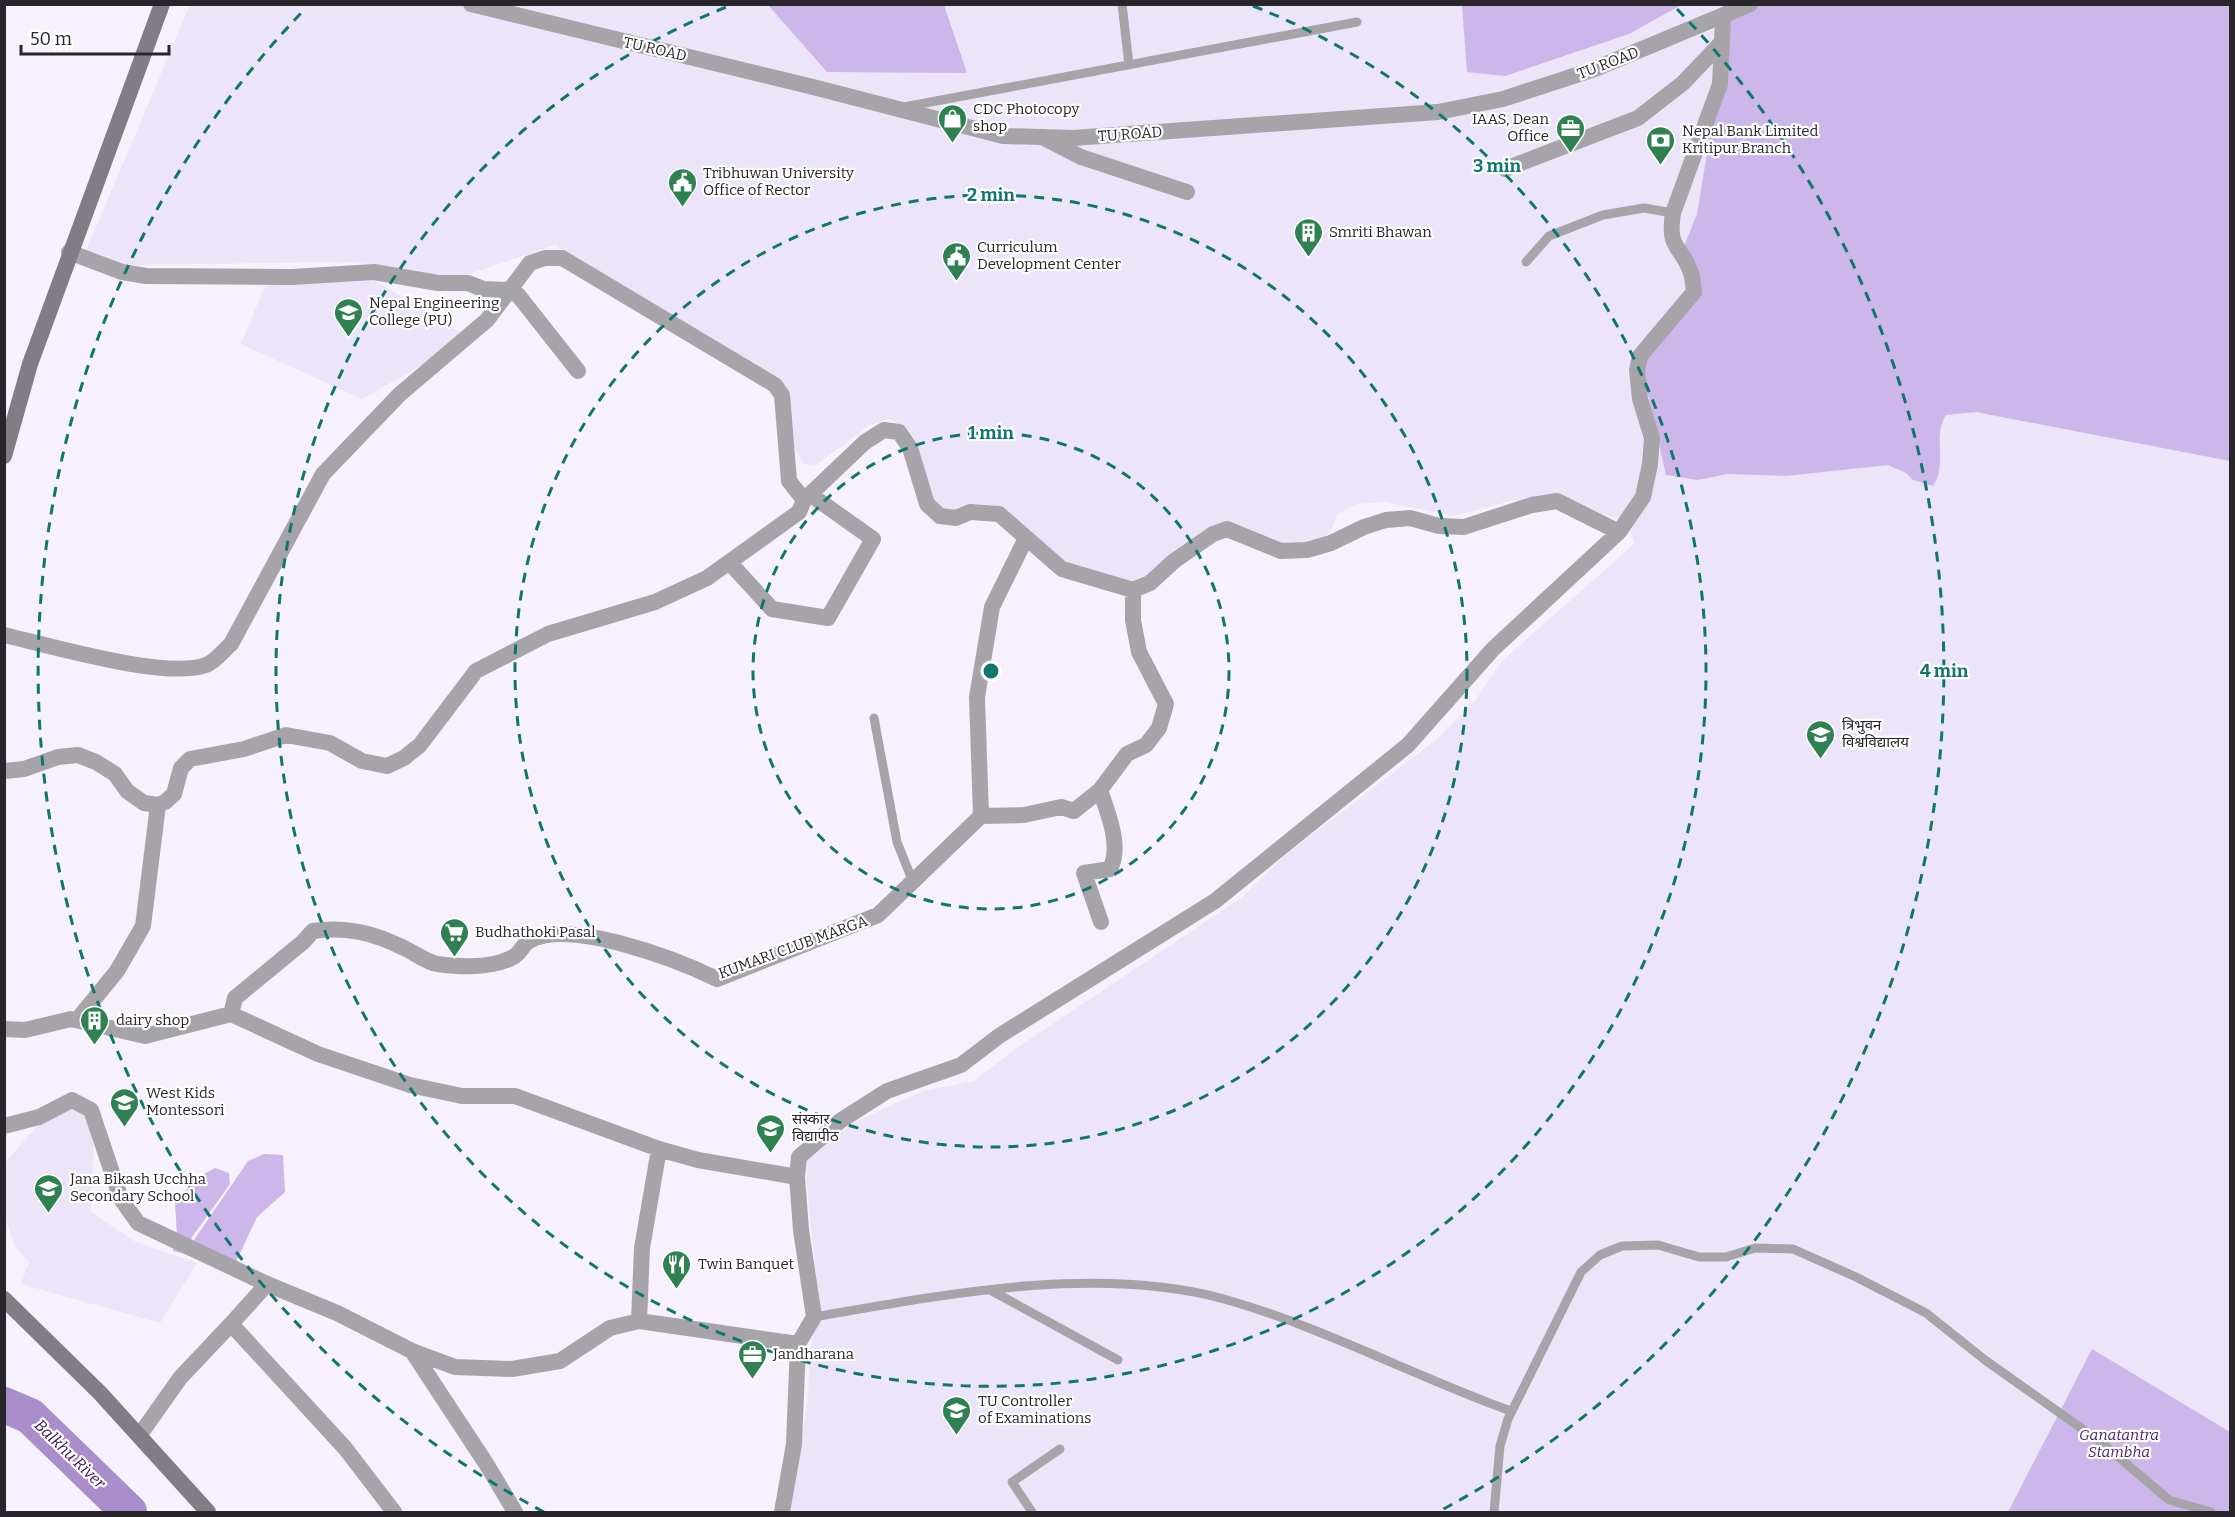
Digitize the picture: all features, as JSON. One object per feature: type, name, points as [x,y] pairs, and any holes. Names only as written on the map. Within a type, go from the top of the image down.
[{"type":"main road","points":[[4,456],[30,364],[69,252],[162,4]]},
{"type":"main road","points":[[4,1299],[139,1436],[208,1512]]},
{"type":"street","name":"TU ROAD","points":[[471,4],[899,108],[1003,136],[1073,138],[1438,112],[1503,99],[1592,70],[1750,4]]},
{"type":"street","points":[[782,1512],[794,1444],[798,1344],[814,1317],[797,1177],[799,1157],[840,1121],[894,1087],[961,1065],[999,1036],[1215,901],[1408,745],[1492,649],[1619,532],[1643,497],[1650,464],[1652,438],[1640,399],[1638,380],[1640,356],[1694,292],[1691,272],[1675,249],[1671,230],[1673,213],[1719,84],[1723,17]]},
{"type":"street","points":[[1504,169],[1638,118],[1683,83],[1722,42]]},
{"type":"street","points":[[1042,137],[1081,157],[1187,192]]},
{"type":"street","points":[[69,252],[122,272],[146,276],[292,277],[374,272],[407,279],[468,283],[483,289],[507,290],[518,295],[578,371]]},
{"type":"street","points":[[4,635],[120,663],[178,668],[207,665],[231,644],[323,474],[400,394],[487,320],[507,290],[530,263],[545,258],[562,258],[775,385],[782,394],[789,481],[808,498],[873,539],[828,618],[772,609],[730,563]]},
{"type":"street","points":[[4,771],[24,769],[58,757],[78,755],[96,762],[115,774],[127,791],[144,803],[158,805],[174,794],[181,768],[190,759],[244,749],[286,735],[330,743],[362,761],[387,766],[404,758],[420,745],[476,671],[548,634],[655,602],[707,578],[799,512],[808,498],[865,442],[884,430],[899,432],[910,448],[927,504],[940,516],[956,518],[970,512],[999,514],[1062,569],[1133,591],[1150,583],[1174,561],[1213,534],[1227,529],[1281,551],[1307,550],[1331,543],[1364,527],[1386,520],[1410,518],[1439,526],[1464,526],[1532,505],[1557,501],[1619,532]]},
{"type":"street","points":[[1026,538],[992,607],[977,697],[981,816],[1024,815],[1061,807],[1074,811],[1100,790],[1127,754],[1146,744],[1159,728],[1166,704],[1139,652],[1133,620],[1133,591]]},
{"type":"street","points":[[1100,790],[1110,823],[1116,857],[1110,869],[1084,873],[1101,922]]},
{"type":"street","points":[[76,1020],[117,971],[143,926],[158,805]]},
{"type":"street","name":"KUMARI CLUB MARGA","points":[[231,1014],[235,998],[303,942],[313,931],[347,928],[368,932],[435,963],[479,967],[514,957],[529,941],[560,934],[636,947],[659,958],[688,965],[717,979],[876,916],[981,816]]},
{"type":"street","points":[[4,1029],[25,1030],[71,1019],[145,1036],[231,1014],[318,1054],[410,1085],[462,1096],[515,1096],[659,1149],[698,1160],[797,1177]]},
{"type":"street","points":[[4,1126],[39,1117],[72,1100],[91,1110],[121,1199],[138,1223],[267,1284],[337,1313],[412,1351],[455,1367],[512,1369],[560,1361],[610,1328],[639,1321],[798,1344]]},
{"type":"street","points":[[639,1321],[642,1248],[659,1149]]},
{"type":"street","points":[[139,1436],[180,1378],[267,1284]]},
{"type":"street","points":[[231,1324],[345,1448],[394,1512]]},
{"type":"street","points":[[412,1351],[515,1512]]},
{"type":"lane","points":[[1122,4],[1129,65]]},
{"type":"lane","points":[[899,108],[1357,22]]},
{"type":"lane","points":[[1526,262],[1549,236],[1604,215],[1644,208],[1673,213]]},
{"type":"lane","points":[[874,718],[897,842],[913,882]]},
{"type":"lane","points":[[1494,1512],[1500,1446],[1511,1411],[1533,1373],[1549,1333],[1581,1272],[1600,1254],[1622,1246],[1658,1245],[1699,1257],[1726,1257],[1755,1248],[1793,1249],[1856,1277],[1926,1313],[1993,1366],[2102,1443],[2169,1500],[2211,1512]]},
{"type":"lane","points":[[814,1317],[941,1295],[1077,1284],[1156,1287],[1222,1299],[1305,1327],[1407,1368],[1460,1393],[1511,1411]]},
{"type":"lane","points":[[992,1291],[1118,1360]]},
{"type":"lane","points":[[1032,1512],[1012,1482],[1060,1449]]},
{"type":"shaded area","name":"त्रिभुवन विश्वविद्यालय","points":[[190,5],[2230,5],[2230,1512],[789,1512],[808,1400],[810,1352],[819,1307],[806,1176],[807,1157],[859,1120],[923,1091],[974,1081],[1015,1049],[1241,898],[1282,858],[1437,739],[1474,702],[1501,662],[1634,544],[1630,526],[1618,518],[1538,499],[1511,501],[1453,516],[1384,502],[1357,504],[1337,514],[1332,528],[1321,541],[1304,549],[1207,533],[1183,544],[1157,574],[1136,583],[1084,576],[995,505],[977,504],[955,510],[942,508],[934,502],[912,435],[900,424],[889,419],[870,425],[816,465],[804,464],[791,442],[786,386],[779,378],[652,307],[555,245],[472,273],[453,277],[354,262],[124,265],[86,251]]},
{"type":"shaded area","name":"Nepal Engineering College (PU)","points":[[376,281],[460,332],[434,358],[362,399],[241,344],[265,286],[277,283]]},
{"type":"shaded area","name":"Jana Bikash Ucchha Secondary School","points":[[72,1105],[88,1112],[94,1133],[91,1212],[136,1242],[197,1263],[160,1323],[21,1284],[29,1262],[15,1246],[6,1220],[4,1164],[38,1125]]},
{"type":"green space","points":[[1462,4],[1681,5],[1629,34],[1505,76],[1467,72]]},
{"type":"green space","points":[[1758,4],[2230,5],[2230,461],[1976,412],[1946,415],[1940,432],[1939,469],[1933,486],[1913,480],[1906,473],[1888,465],[1786,476],[1727,474],[1698,480],[1666,475],[1644,376],[1646,358],[1690,300],[1683,249],[1697,214],[1712,123],[1719,23]]},
{"type":"green space","points":[[768,5],[944,5],[967,73],[827,72]]},
{"type":"green space","points":[[264,1154],[283,1155],[285,1192],[257,1217],[233,1268],[188,1255],[194,1240],[248,1161]]},
{"type":"green space","points":[[215,1168],[229,1173],[230,1184],[192,1237],[185,1254],[173,1251],[173,1240],[177,1234],[175,1204],[196,1178]]},
{"type":"green space","name":"Ganatantra Stambha","points":[[2092,1349],[2230,1432],[2230,1512],[2008,1512]]},
{"type":"waterway","name":"Balkhu River","points":[[4,1405],[30,1416],[129,1512]]},
{"type":"place","name":"CDC Photocopy shop","points":[[952,144]]},
{"type":"place","name":"IAAS, Dean Office","points":[[1570,154]]},
{"type":"place","name":"Nepal Bank Limited Kritipur Branch","points":[[1661,166]]},
{"type":"place","name":"Tribhuwan University Office of Rector","points":[[682,208]]},
{"type":"place","name":"Smriti Bhawan","points":[[1308,258]]},
{"type":"place","name":"Curriculum Development Center","points":[[956,282]]},
{"type":"place","name":"Nepal Engineering College (PU)","points":[[348,338]]},
{"type":"place","name":"त्रिभुवन विश्वविद्यालय","points":[[1821,760]]},
{"type":"place","name":"Budhathoki Pasal","points":[[454,958]]},
{"type":"place","name":"dairy shop","points":[[95,1046]]},
{"type":"place","name":"West Kids Montessori","points":[[125,1128]]},
{"type":"place","name":"संस्कार विद्यापीठ","points":[[771,1154]]},
{"type":"place","name":"Jana Bikash Ucchha Secondary School","points":[[49,1214]]},
{"type":"place","name":"Twin Banquet","points":[[677,1290]]},
{"type":"place","name":"Jandharana","points":[[752,1380]]},
{"type":"place","name":"TU Controller of Examinations","points":[[957,1436]]}]
